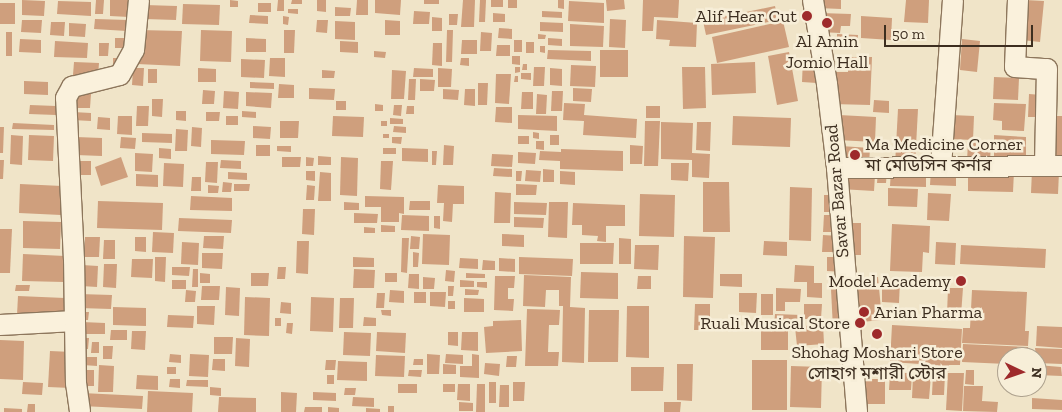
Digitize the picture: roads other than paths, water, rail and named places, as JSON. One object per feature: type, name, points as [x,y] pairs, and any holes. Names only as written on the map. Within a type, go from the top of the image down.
[{"type":"street","points":[[80,412],[76,383],[74,260],[66,98],[72,87],[120,75],[134,50],[139,0]]},
{"type":"street","name":"Savar Bazar Road","points":[[813,0],[827,84],[837,168],[857,412]]},
{"type":"street","points":[[941,167],[953,0]]},
{"type":"street","points":[[837,168],[1054,166],[1048,69],[1014,67],[1018,0]]},
{"type":"street","points":[[0,325],[75,321]]},
{"type":"place","name":"Alif Hear Cut","points":[[807,16]]},
{"type":"place","name":"Al Amin Jomio Hall","points":[[827,23]]},
{"type":"place","name":"Ma Medicine Corner মা মেডিসিন কর্নার","points":[[855,155]]},
{"type":"place","name":"Model Academy","points":[[961,281]]},
{"type":"place","name":"Arian Pharma","points":[[864,312]]},
{"type":"place","name":"Ruali Musical Store","points":[[860,323]]},
{"type":"place","name":"Shohag Moshari Store সোহাগ মশারী স্টোর","points":[[877,334]]}]
